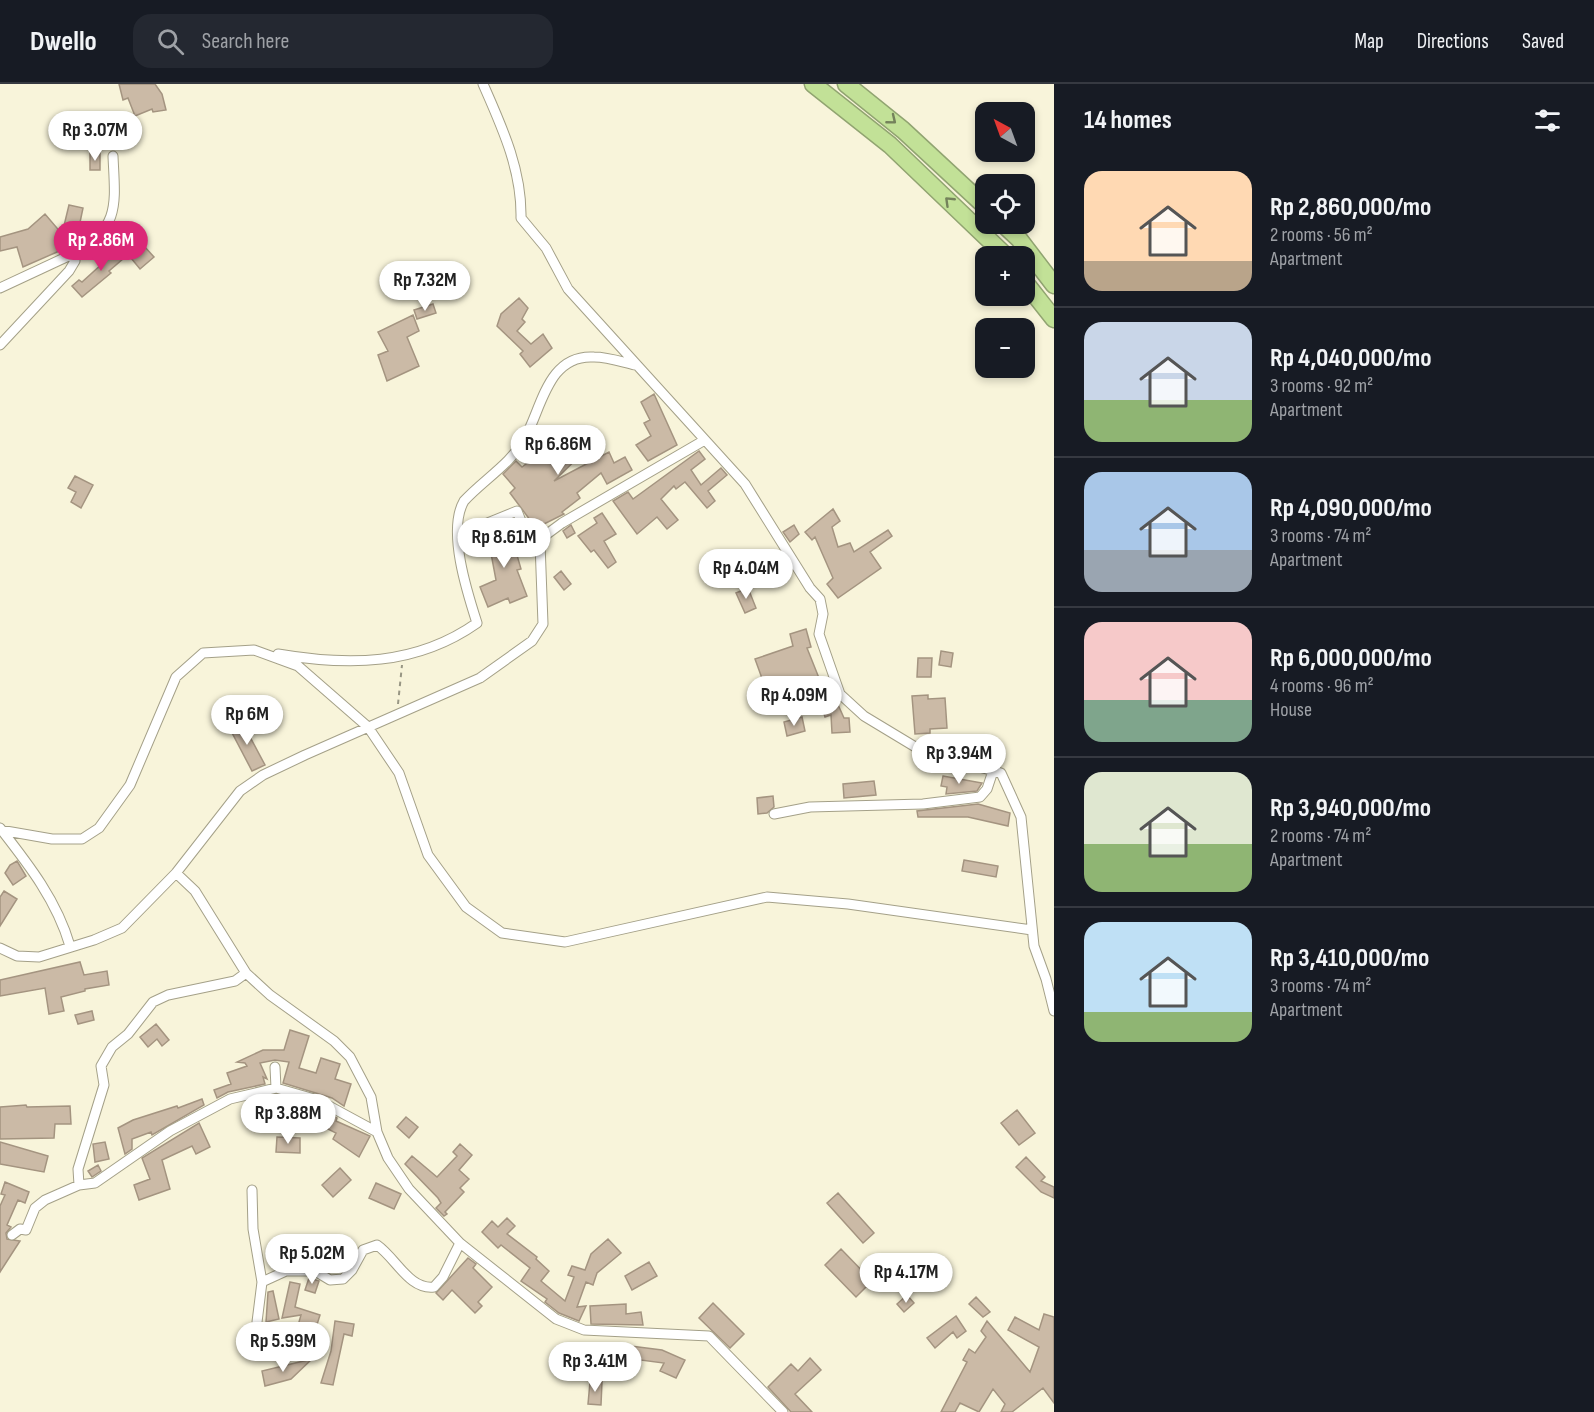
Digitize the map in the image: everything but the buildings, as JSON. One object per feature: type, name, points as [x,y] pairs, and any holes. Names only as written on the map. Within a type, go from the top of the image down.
[{"type":"highway","points":[[813,84],[890,145],[996,246]]},
{"type":"highway","points":[[846,84],[903,130],[975,197]]},
{"type":"highway","points":[[1013,234],[1054,285]]},
{"type":"highway","points":[[1035,295],[1054,319]]},
{"type":"street","points":[[483,84],[509,144],[522,192],[521,218],[546,248],[568,289],[703,441],[745,484],[810,588],[820,598],[823,614],[819,634],[840,694],[864,716],[922,751],[1000,774],[1021,817],[1034,946],[1054,1011]]},
{"type":"street","points":[[0,288],[86,247],[112,218],[115,208],[113,156]]},
{"type":"street","points":[[0,345],[69,271],[75,253]]},
{"type":"street","points":[[0,829],[52,839],[82,839],[99,828],[130,785],[176,677],[203,653],[255,650],[323,662],[388,660],[440,644],[459,636],[477,623],[462,563],[458,535],[458,512],[464,501],[525,439],[547,386],[559,370],[579,357],[595,357],[635,364]]},
{"type":"street","points":[[0,948],[17,956],[39,957],[122,928],[176,873],[240,791],[263,775],[480,678],[532,641],[543,624],[540,543],[543,537],[562,523],[703,441]]},
{"type":"street","points":[[458,535],[517,511],[521,521],[540,543]]},
{"type":"street","points":[[255,650],[298,666],[368,727],[399,773],[428,855],[466,907],[502,933],[565,942],[767,897],[848,904],[1032,930]]},
{"type":"street","points":[[774,814],[810,807],[923,804],[980,797],[987,789],[993,771]]},
{"type":"street","points":[[0,829],[38,877],[57,911],[70,946]]},
{"type":"street","points":[[176,873],[195,891],[246,973],[270,995],[334,1041],[350,1058],[371,1097],[377,1132],[388,1158],[409,1189],[460,1243],[556,1319],[584,1330],[709,1336],[783,1412]]},
{"type":"street","points":[[79,1185],[78,1169],[104,1085],[101,1066],[112,1047],[128,1034],[153,1002],[168,995],[235,981],[246,973]]},
{"type":"street","points":[[275,1067],[276,1088]]},
{"type":"street","points":[[12,1235],[20,1229],[26,1230],[35,1208],[45,1200],[79,1185],[95,1183],[170,1131],[230,1099],[276,1088],[318,1100],[377,1132]]},
{"type":"street","points":[[252,1190],[253,1228],[262,1282],[257,1322]]},
{"type":"street","points":[[262,1282],[286,1271],[315,1271],[330,1280],[343,1279],[352,1270],[363,1250],[377,1245],[389,1253],[415,1284],[423,1288],[434,1287],[442,1277],[460,1243]]},
{"type":"path","points":[[396,715],[403,656]]}]
